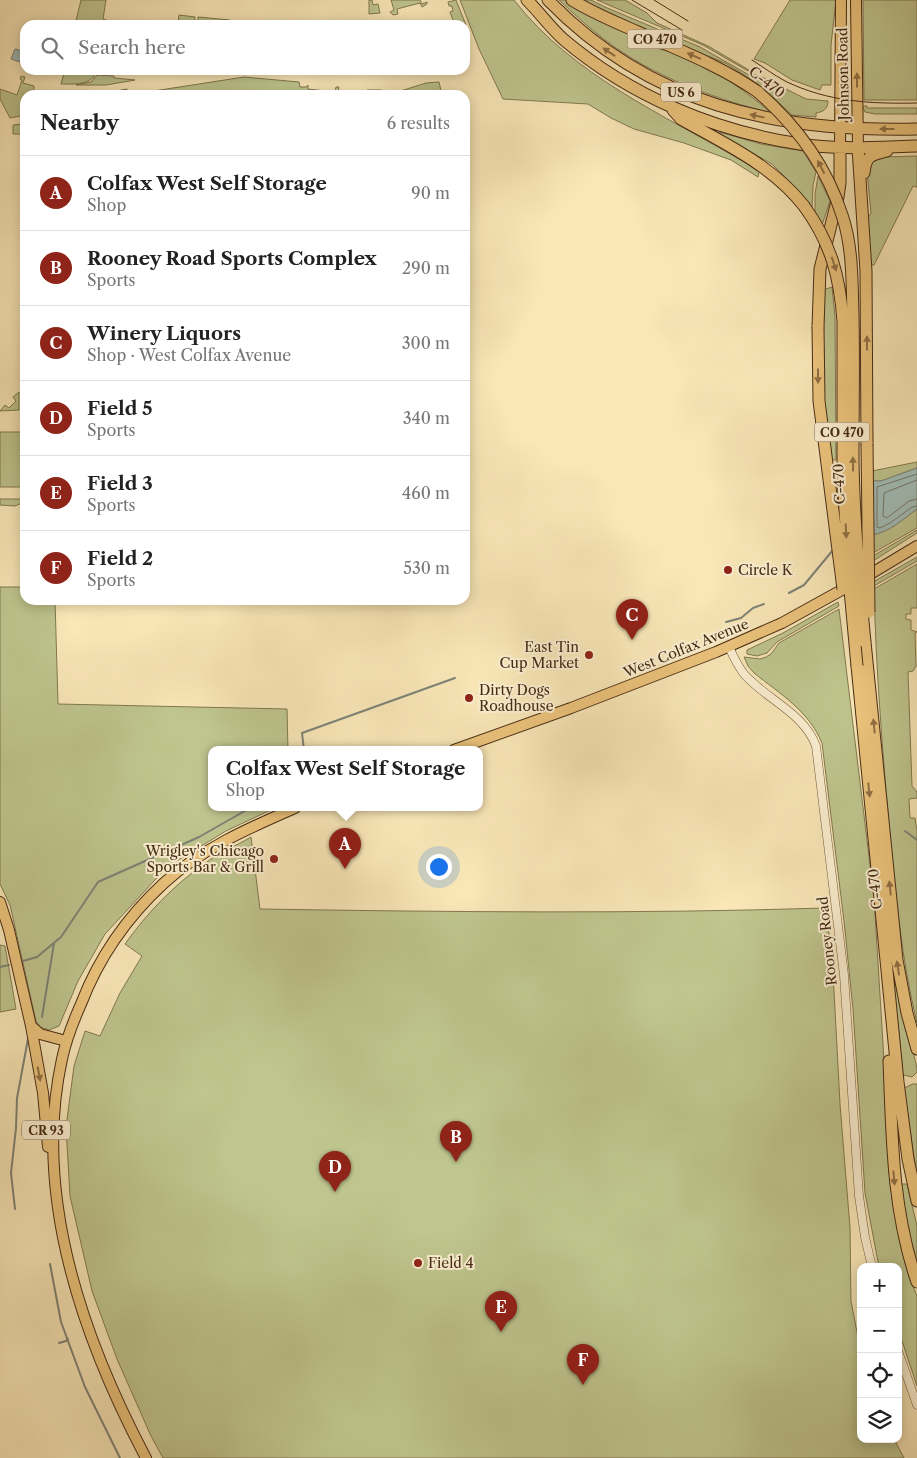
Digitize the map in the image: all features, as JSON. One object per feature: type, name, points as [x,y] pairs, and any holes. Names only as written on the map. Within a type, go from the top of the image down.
[{"type":"highway","name":"US 6","points":[[527,0],[562,38],[617,77],[670,107],[721,125],[800,144],[858,148],[911,146]]},
{"type":"highway","name":"US 6","points":[[548,0],[572,23],[604,49],[630,66],[672,88],[709,103],[756,116],[784,121],[858,129],[917,129]]},
{"type":"highway","name":"C-470","points":[[572,0],[599,16],[729,72],[758,92],[794,127],[817,158],[831,186],[846,232],[852,284],[854,500],[869,680],[897,960],[907,1013],[917,1049]]},
{"type":"highway","name":"C-470","points":[[670,107],[681,119],[774,174],[794,193],[824,238],[837,274],[843,322],[843,476],[855,666],[904,1130],[917,1201]]},
{"type":"highway","points":[[862,228],[865,209],[863,177],[867,160],[877,154],[911,146]]},
{"type":"highway","points":[[840,147],[838,197],[820,270],[818,381],[820,416],[855,666]]},
{"type":"highway","points":[[858,148],[862,228],[866,252],[867,306],[867,642]]},
{"type":"highway","points":[[884,949],[894,1177],[904,1236],[917,1282]]},
{"type":"main road","name":"Johnson Road","points":[[840,147],[841,0]]},
{"type":"main road","name":"Johnson Road","points":[[856,0],[858,148]]},
{"type":"main road","name":"West Colfax Avenue","points":[[465,746],[571,708],[729,647],[809,609],[917,546]]},
{"type":"main road","points":[[146,1458],[121,1407],[93,1338],[74,1282],[63,1234],[57,1200],[53,1142],[58,1074],[66,1041],[87,986],[98,964],[121,930],[145,902],[164,882],[216,846],[251,827],[288,811]]},
{"type":"main road","name":"CR 93","points":[[0,902],[9,930],[31,1026],[43,1093],[54,1198],[63,1234]]},
{"type":"main road","points":[[31,1026],[40,1034],[66,1041]]},
{"type":"street","name":"Rooney Road","points":[[729,647],[744,674],[799,720],[808,730],[816,746],[844,976],[859,1196],[871,1263]]},
{"type":"street","points":[[899,1353],[917,1405]]},
{"type":"green space","points":[[81,0],[106,0],[103,19],[106,20],[76,20]]},
{"type":"green space","points":[[369,0],[372,0],[373,5],[378,4],[380,13],[369,14]]},
{"type":"green space","points":[[391,0],[420,0],[422,4],[427,2],[427,4],[422,7],[420,3],[397,9],[398,14],[393,15],[390,12],[394,10]]},
{"type":"green space","points":[[456,0],[464,20],[453,20],[450,12],[453,11],[452,6],[449,6],[448,2]]},
{"type":"green space","points":[[460,0],[514,0],[563,51],[591,72],[651,110],[744,162],[759,172],[758,177],[731,160],[684,143],[634,129],[588,104],[503,99],[479,49],[470,26],[470,20],[468,20]]},
{"type":"green space","points":[[559,0],[565,0],[579,9],[657,46],[659,49],[674,53],[703,66],[733,83],[771,113],[705,93],[643,65],[605,40]]},
{"type":"green space","points":[[580,0],[591,0],[700,47],[749,75],[758,75],[806,99],[828,101],[827,106],[823,111],[816,113],[816,117],[792,115],[758,84],[727,64],[594,8]]},
{"type":"green space","points":[[597,0],[625,0],[647,13],[657,23],[708,46],[749,70],[703,45]]},
{"type":"green space","points":[[790,0],[836,0],[831,45],[831,85],[822,85],[820,90],[792,80],[765,63],[754,59]]},
{"type":"green space","points":[[863,0],[917,0],[917,100],[864,100]]},
{"type":"green space","points":[[179,15],[195,17],[195,20],[178,20]]},
{"type":"green space","points":[[198,17],[230,20],[198,20]]},
{"type":"green space","points":[[64,75],[94,75],[91,79],[82,83],[61,84]]},
{"type":"green space","points":[[97,75],[135,80],[106,85],[76,85],[91,82]]},
{"type":"green space","points":[[21,76],[25,77],[23,83],[34,86],[34,90],[20,90],[20,116],[10,118],[0,99],[0,89],[17,95],[22,80],[20,79]]},
{"type":"green space","points":[[244,77],[299,82],[300,87],[308,85],[308,89],[317,90],[160,90]]},
{"type":"green space","points":[[439,82],[441,90],[404,90],[426,83]]},
{"type":"green space","points":[[862,106],[867,106],[867,108],[917,108],[917,114],[875,114],[865,112]]},
{"type":"green space","points":[[20,124],[20,134],[13,134],[13,125]]},
{"type":"green space","points":[[719,132],[761,144],[803,151],[816,172],[812,209],[796,188],[772,164],[718,134]]},
{"type":"green space","points":[[917,156],[917,187],[913,186],[874,265],[871,265],[867,220],[871,213],[867,171],[873,161],[883,157]]},
{"type":"green space","points":[[818,176],[830,201],[822,225],[815,213],[815,194]]},
{"type":"green space","points":[[832,287],[835,317],[836,460],[829,460],[824,414],[823,290]]},
{"type":"green space","points":[[19,392],[19,410],[0,411],[5,405],[9,408],[16,401],[13,397]]},
{"type":"green space","points":[[0,432],[20,432],[20,487],[0,487]]},
{"type":"green space","points":[[917,462],[917,468],[881,481],[872,481],[872,471]]},
{"type":"green space","points":[[0,499],[20,499],[20,504],[15,506],[0,505]]},
{"type":"green space","points":[[917,509],[917,528],[873,553],[872,535],[890,528]]},
{"type":"green space","points":[[917,530],[917,533],[873,561],[873,556]]},
{"type":"green space","points":[[917,557],[917,561],[874,586],[873,582]]},
{"type":"green space","points":[[917,564],[917,608],[911,608],[911,614],[906,614],[906,619],[911,620],[911,630],[917,632],[915,633],[916,666],[913,671],[908,672],[912,786],[917,792],[917,798],[909,799],[910,818],[915,818],[917,831],[917,1023],[899,924],[886,795],[874,589]]},
{"type":"green space","points":[[0,587],[20,587],[20,605],[55,605],[58,704],[287,709],[288,746],[208,746],[208,811],[269,811],[226,831],[167,867],[105,934],[78,981],[59,1026],[49,1030],[40,1027],[36,1021],[10,905],[0,884]]},
{"type":"green space","points":[[838,602],[839,606],[777,642],[767,653],[757,656],[747,654],[747,650],[783,633]]},
{"type":"green space","points":[[839,609],[874,898],[892,1198],[912,1284],[917,1296],[917,1386],[902,1341],[902,1263],[878,1263],[865,1193],[853,1009],[822,743],[809,721],[801,712],[754,673],[744,657],[760,659],[766,657],[771,654],[779,643]]},
{"type":"green space","points":[[251,837],[260,909],[543,912],[825,908],[832,953],[840,1104],[850,1228],[851,1301],[857,1332],[857,1443],[896,1443],[904,1458],[163,1458],[151,1436],[117,1359],[92,1291],[70,1196],[66,1127],[74,1066],[85,1031],[100,1036],[120,993],[142,956],[125,944],[162,900],[182,881],[215,856]]},
{"type":"green space","points":[[0,945],[5,946],[16,1009],[0,1012]]},
{"type":"green space","points":[[891,955],[916,1064],[917,1072],[912,1077],[903,1075]]},
{"type":"green space","points":[[917,1084],[917,1178],[904,1088]]},
{"type":"green space","points":[[900,1184],[907,1184],[917,1226],[917,1267],[911,1245]]},
{"type":"water","points":[[15,49],[20,50],[20,62],[11,59]]},
{"type":"water","points":[[917,468],[917,509],[890,528],[872,535],[872,481],[881,481]]},
{"type":"waterway","points":[[789,593],[804,585],[833,550]]},
{"type":"waterway","points":[[726,622],[741,618],[753,608],[764,604]]},
{"type":"waterway","points":[[302,733],[455,678]]},
{"type":"waterway","points":[[302,733],[304,746]]},
{"type":"waterway","points":[[23,961],[37,957],[61,937],[98,882],[199,837],[245,811]]},
{"type":"waterway","points":[[905,831],[917,840]]},
{"type":"waterway","points":[[42,1017],[54,943]]},
{"type":"waterway","points":[[0,967],[9,965]]},
{"type":"waterway","points":[[15,1209],[11,1173],[17,1098],[28,1039]]},
{"type":"waterway","points":[[50,1264],[61,1322],[85,1387],[120,1458]]},
{"type":"waterway","points":[[59,1343],[68,1339]]},
{"type":"tram line","points":[[632,0],[682,30]]},
{"type":"tram line","points":[[654,0],[688,21]]},
{"type":"tram line","points":[[752,60],[785,81],[817,93],[866,102],[917,103]]},
{"type":"place","name":"Circle K","points":[[728,570]]},
{"type":"place","name":"Winery Liquors","points":[[632,640]]},
{"type":"place","name":"East Tin Cup Market","points":[[589,655]]},
{"type":"place","name":"Dirty Dogs Roadhouse","points":[[469,698]]},
{"type":"place","name":"Wrigley's Chicago Sports Bar & Grill","points":[[274,859]]},
{"type":"place","name":"Colfax West Self Storage","points":[[345,869]]},
{"type":"place","name":"Rooney Road Sports Complex","points":[[456,1162]]},
{"type":"place","name":"Field 5","points":[[335,1192]]},
{"type":"place","name":"Field 4","points":[[418,1263]]},
{"type":"place","name":"Field 3","points":[[501,1332]]},
{"type":"place","name":"Field 2","points":[[583,1385]]}]
